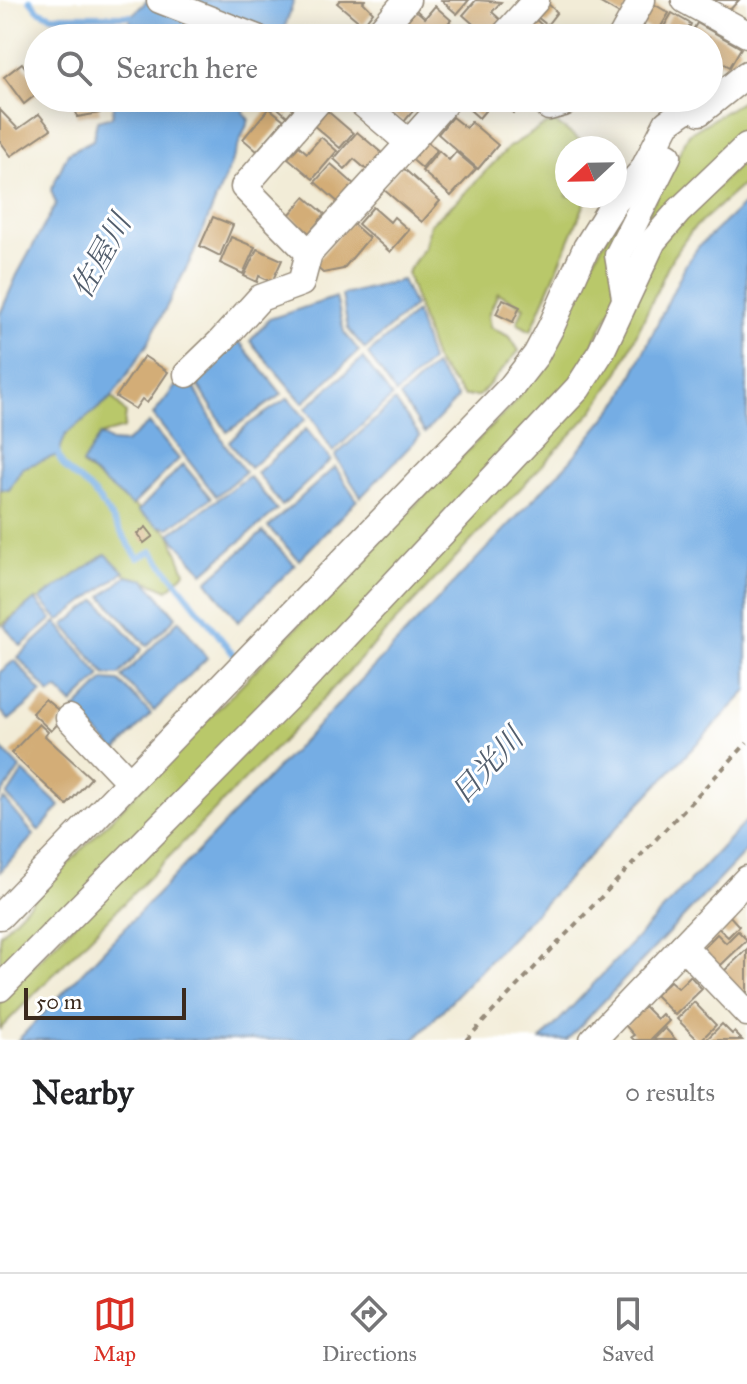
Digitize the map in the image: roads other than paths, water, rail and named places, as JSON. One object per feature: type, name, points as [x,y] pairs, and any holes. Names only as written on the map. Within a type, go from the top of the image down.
[{"type":"street","points":[[160,0],[221,24]]},
{"type":"street","points":[[386,24],[407,0]]},
{"type":"street","points":[[515,24],[536,0]]},
{"type":"street","points":[[629,24],[642,0]]},
{"type":"street","points":[[685,0],[747,34]]},
{"type":"street","points":[[723,92],[747,74]]},
{"type":"street","points":[[309,112],[244,187],[309,253]]},
{"type":"street","points":[[372,112],[409,143]]},
{"type":"street","points":[[187,374],[260,298],[301,283],[309,253],[437,112]]},
{"type":"street","points":[[0,916],[512,386],[536,355],[586,248],[614,203],[643,170],[667,123],[683,112]]},
{"type":"street","points":[[625,298],[618,255],[681,131],[700,112]]},
{"type":"street","points":[[0,988],[295,690],[578,388],[601,352],[653,241],[699,190],[747,146]]},
{"type":"street","points":[[69,718],[129,781]]},
{"type":"street","points":[[604,1036],[747,879]]},
{"type":"street","points":[[683,946],[747,1013]]},
{"type":"water","points":[[148,0],[294,0],[286,24],[130,24],[131,16]]},
{"type":"water","name":"佐屋川","points":[[113,112],[243,112],[249,120],[193,255],[147,345],[112,397],[66,434],[58,455],[22,468],[9,490],[0,489],[0,314],[17,275],[56,204],[51,190],[68,153],[93,140],[97,121],[112,117]]},
{"type":"water","name":"日光川","points":[[747,201],[747,691],[414,1040],[18,1040],[570,461],[621,399],[686,264],[698,247]]},
{"type":"water","points":[[402,280],[414,306],[365,349],[348,329],[342,295]]},
{"type":"water","points":[[336,297],[344,332],[359,351],[303,403],[250,341],[269,319]]},
{"type":"water","points":[[416,312],[431,361],[396,394],[368,354]]},
{"type":"water","points":[[237,339],[282,394],[227,432],[197,383]]},
{"type":"water","points":[[363,358],[392,397],[333,452],[306,408]]},
{"type":"water","points":[[434,366],[458,398],[425,433],[400,397]]},
{"type":"water","points":[[182,378],[190,379],[224,443],[245,472],[216,496],[153,415]]},
{"type":"water","points":[[288,398],[306,419],[250,468],[229,442],[246,426]]},
{"type":"water","points":[[395,401],[420,436],[361,497],[335,456]]},
{"type":"water","points":[[149,423],[179,459],[132,506],[82,464],[100,435],[111,442],[125,443]]},
{"type":"water","points":[[306,429],[331,460],[282,506],[257,473]]},
{"type":"water","points":[[183,464],[211,498],[169,528],[159,526],[138,511]]},
{"type":"water","points":[[335,467],[357,500],[299,560],[268,527]]},
{"type":"water","points":[[249,476],[277,510],[203,573],[170,534]]},
{"type":"water","points":[[263,532],[295,565],[238,622],[207,581]]},
{"type":"water","points":[[106,554],[124,572],[59,621],[40,599]]},
{"type":"water","points":[[127,576],[145,580],[176,617],[147,646],[102,596]]},
{"type":"water","points":[[35,599],[52,619],[21,646],[4,626]]},
{"type":"water","points":[[97,600],[142,649],[119,675],[106,675],[64,625]]},
{"type":"water","points":[[179,620],[207,658],[154,711],[122,677]]},
{"type":"water","points":[[56,622],[101,676],[72,704],[57,689],[50,694],[18,657]]},
{"type":"water","points":[[15,660],[42,693],[9,720],[0,710],[0,672]]},
{"type":"water","points":[[104,680],[119,681],[151,714],[116,751],[74,710]]},
{"type":"water","points":[[0,747],[20,768],[0,797]]},
{"type":"water","points":[[23,771],[60,806],[39,831],[7,796]]},
{"type":"water","points":[[4,799],[34,835],[0,872],[0,803]]},
{"type":"water","points":[[747,820],[747,850],[567,1040],[541,1040]]},
{"type":"waterway","points":[[30,0],[38,10],[52,16],[131,16],[135,20]]},
{"type":"waterway","points":[[57,447],[61,462],[98,498],[138,558],[152,551],[234,655]]}]
